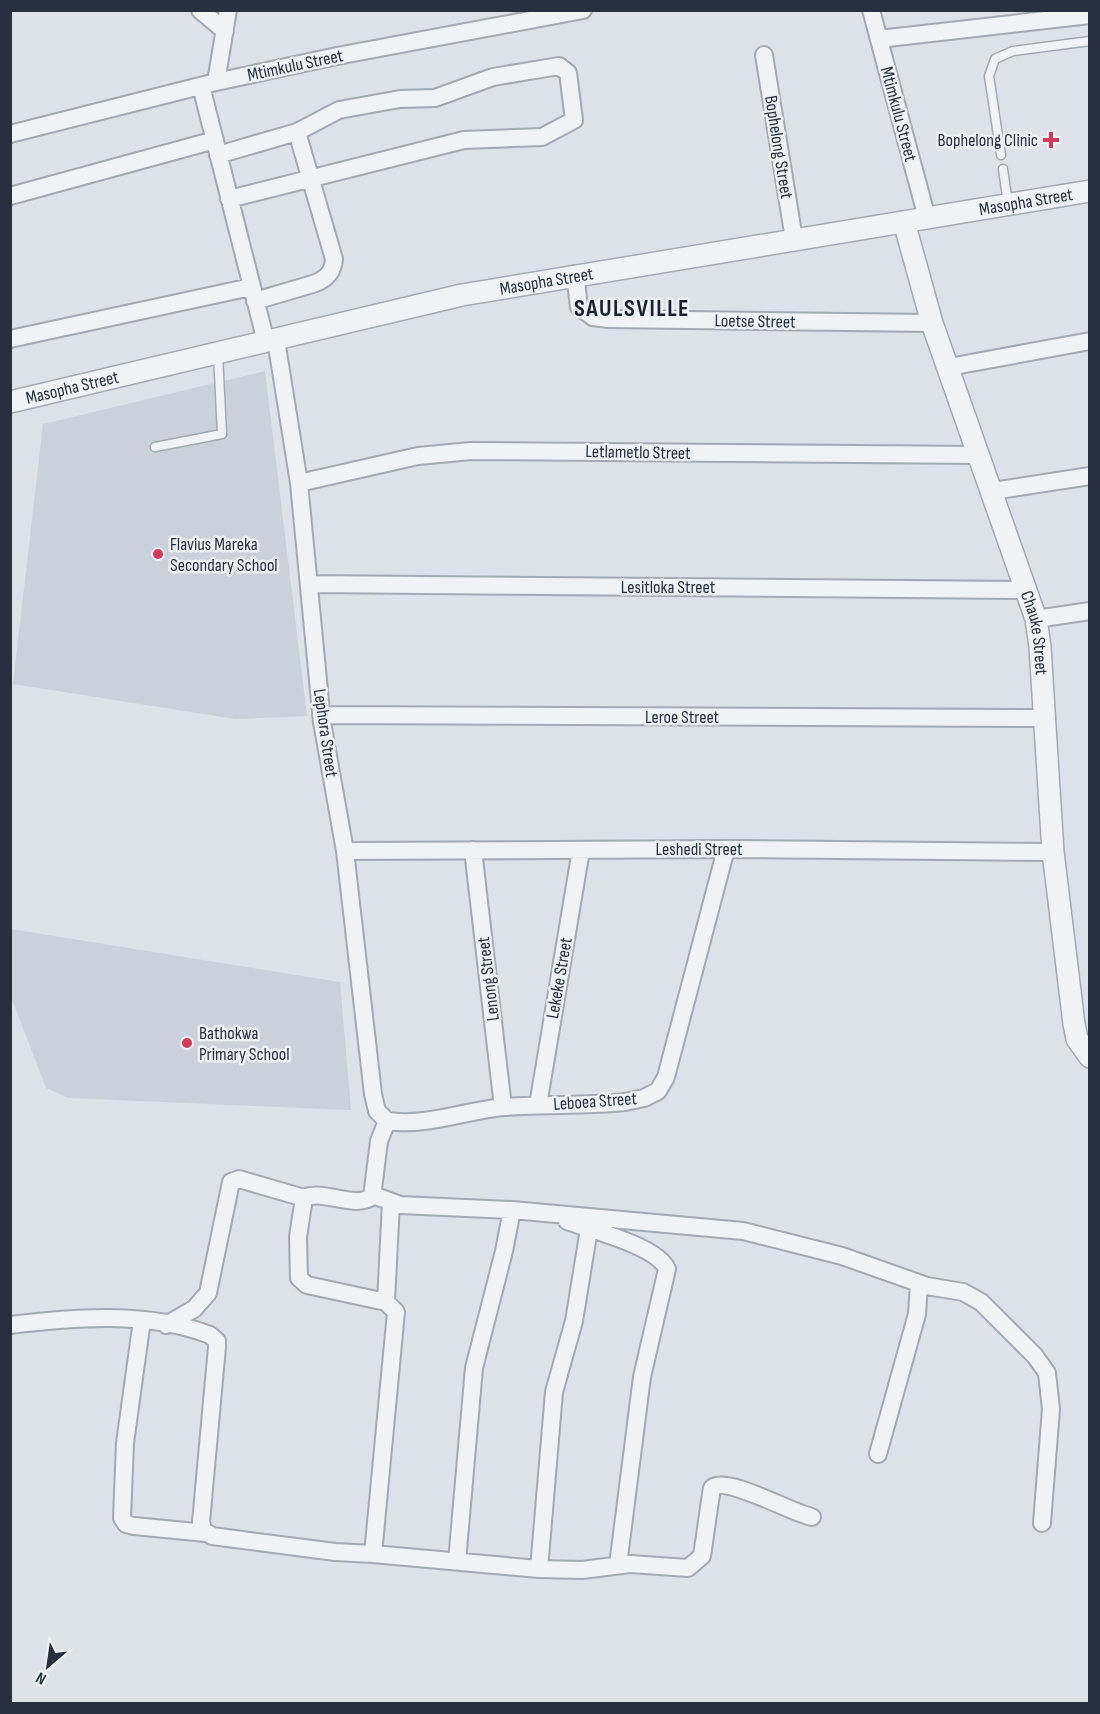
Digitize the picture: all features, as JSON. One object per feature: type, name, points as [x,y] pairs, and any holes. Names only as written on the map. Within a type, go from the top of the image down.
[{"type":"street","points":[[200,10],[225,31]]},
{"type":"street","points":[[209,84],[225,31],[228,10]]},
{"type":"street","name":"Mtimkulu Street","points":[[10,134],[209,84],[424,39],[583,10]]},
{"type":"street","name":"Mtimkulu Street","points":[[871,10],[927,218]]},
{"type":"street","points":[[879,39],[1089,15]]},
{"type":"street","name":"Bophelong Street","points":[[764,55],[794,239]]},
{"type":"street","points":[[10,196],[216,148],[297,132],[326,115],[366,104],[400,99],[435,99],[504,74],[559,66],[568,73],[574,120],[550,135],[464,141],[229,199]]},
{"type":"street","name":"Lephora Street","points":[[209,84],[216,148],[253,294],[271,341],[299,483],[321,715],[345,851],[373,1095],[377,1111],[387,1121]]},
{"type":"street","points":[[10,339],[316,283],[325,279],[333,267],[334,259],[297,132]]},
{"type":"street","name":"Masopha Street","points":[[10,402],[218,354],[389,310],[575,274],[1089,191]]},
{"type":"street","name":"Chauke Street","points":[[904,222],[932,323],[993,491],[1036,619],[1040,647],[1053,852],[1074,1024],[1077,1039],[1089,1057]]},
{"type":"street","name":"Loetse Street","points":[[575,274],[579,307],[593,317],[932,323]]},
{"type":"street","points":[[949,367],[1089,341]]},
{"type":"street","name":"Letlametlo Street","points":[[299,483],[418,456],[471,451],[979,455]]},
{"type":"street","points":[[993,491],[1089,476]]},
{"type":"street","name":"Lesitloka Street","points":[[309,584],[1027,590]]},
{"type":"street","points":[[1036,619],[1089,611]]},
{"type":"street","name":"Leroe Street","points":[[321,715],[1043,718]]},
{"type":"street","name":"Leshedi Street","points":[[345,851],[726,849],[1053,852]]},
{"type":"street","name":"Leboea Street","points":[[387,1121],[399,1123],[435,1119],[503,1107],[625,1102],[644,1098],[658,1091],[674,1054],[726,849]]},
{"type":"street","name":"Lenong Street","points":[[473,850],[503,1107]]},
{"type":"street","name":"Lekeke Street","points":[[538,1105],[581,850]]},
{"type":"street","points":[[374,1195],[379,1141],[387,1121]]},
{"type":"street","points":[[166,1325],[194,1309],[208,1293],[231,1182],[239,1179],[304,1198],[314,1195],[364,1201],[374,1195]]},
{"type":"street","points":[[374,1195],[390,1202],[410,1206],[512,1210],[743,1231],[842,1256],[919,1284],[956,1290],[981,1302],[1035,1356],[1047,1373],[1052,1409],[1042,1524]]},
{"type":"street","points":[[304,1198],[298,1237],[299,1278],[315,1287],[387,1302],[396,1312],[373,1554]]},
{"type":"street","points":[[387,1302],[390,1202]]},
{"type":"street","points":[[457,1561],[474,1368],[504,1251],[512,1210]]},
{"type":"street","points":[[546,1214],[644,1249],[660,1259],[667,1269],[642,1377],[618,1565]]},
{"type":"street","points":[[539,1569],[554,1392],[574,1321],[589,1229]]},
{"type":"street","points":[[878,1455],[917,1314],[919,1284]]},
{"type":"street","points":[[10,1325],[71,1318],[142,1320],[199,1330],[217,1341],[201,1522],[206,1533]]},
{"type":"street","points":[[142,1320],[125,1443],[122,1518],[126,1524],[335,1552],[539,1569],[582,1570],[618,1565],[678,1569],[697,1563],[702,1556],[706,1541],[711,1494],[717,1484],[734,1486],[790,1511],[812,1517]]},
{"type":"lane","points":[[1000,156],[989,76],[995,59],[1013,51],[1089,40]]},
{"type":"lane","points":[[1003,169],[1008,204]]},
{"type":"lane","points":[[155,447],[217,437],[222,434],[218,354]]},
{"type":"shaded area","name":"Flavius Mareka Secondary School","points":[[265,371],[307,716],[235,719],[13,684],[43,424]]},
{"type":"shaded area","name":"Bathokwa Primary School","points":[[11,929],[340,982],[351,1110],[68,1098],[46,1088],[11,997]]},
{"type":"place","name":"Bophelong Clinic","points":[[1051,140]]},
{"type":"place","name":"Flavius Mareka Secondary School","points":[[158,554]]},
{"type":"place","name":"Bathokwa Primary School","points":[[187,1043]]},
{"type":"district","name":"SAULSVILLE","points":[[632,308]]}]
